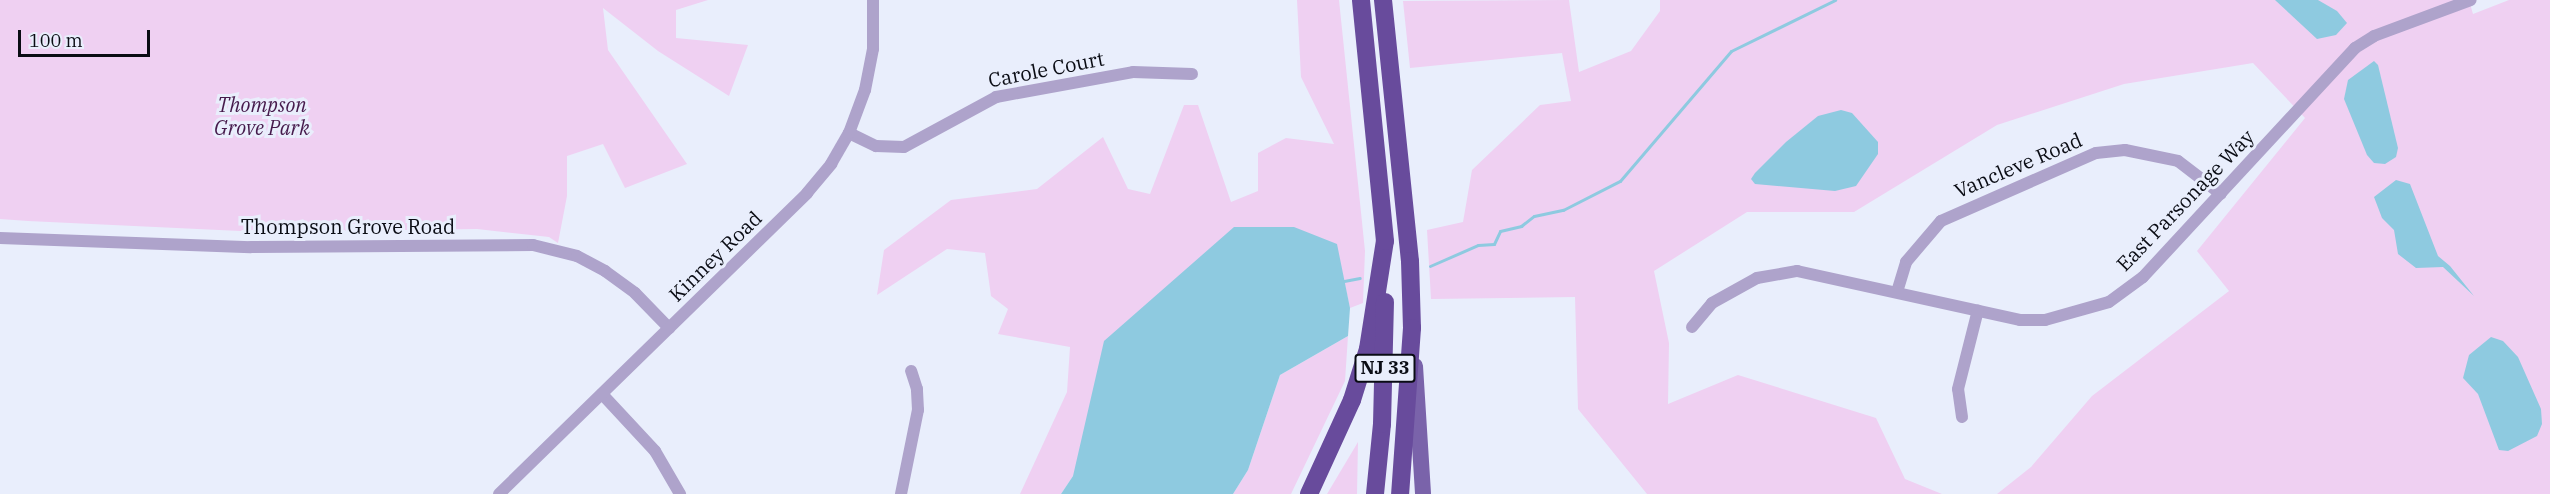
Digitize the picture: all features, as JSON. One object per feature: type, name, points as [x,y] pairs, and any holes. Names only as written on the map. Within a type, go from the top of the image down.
[{"type":"highway","name":"NJ 33","points":[[1361,0],[1385,241],[1385,368],[1375,494]]},
{"type":"highway","name":"NJ 33","points":[[1383,0],[1406,204],[1412,328],[1400,494]]},
{"type":"highway","points":[[1309,494],[1352,400],[1365,360],[1378,302],[1385,241]]},
{"type":"main road","points":[[1412,328],[1423,494]]},
{"type":"street","name":"Kinney Road","points":[[499,494],[807,193],[849,133],[871,68],[873,0]]},
{"type":"street","name":"East Parsonage Way","points":[[1692,327],[1712,303],[1774,273],[1797,271],[2020,320],[2045,320],[2109,302],[2143,277],[2355,48],[2374,36],[2471,0]]},
{"type":"street","name":"Carole Court","points":[[849,133],[876,146],[904,147],[996,97],[1133,72],[1192,74]]},
{"type":"street","name":"Vancleve Road","points":[[1898,292],[1906,262],[1941,221],[2096,153],[2125,150],[2178,162],[2221,194]]},
{"type":"street","name":"Thompson Grove Road","points":[[0,238],[216,246],[533,245],[577,256],[600,267],[635,293],[669,328]]},
{"type":"street","points":[[1962,417],[1958,389],[1978,310]]},
{"type":"street","points":[[901,494],[918,412],[918,392],[911,371]]},
{"type":"street","points":[[602,394],[661,459],[680,494]]},
{"type":"green space","name":"Thompson Grove Park","points":[[0,0],[708,0],[676,10],[676,38],[748,45],[729,96],[658,51],[603,8],[608,50],[687,164],[625,188],[603,144],[567,156],[567,196],[558,243],[549,237],[477,229],[259,232],[28,221],[0,219]]},
{"type":"green space","points":[[1297,0],[1339,0],[1365,251],[1363,303],[1350,308],[1336,244],[1073,476],[1061,494],[1020,494],[1067,392],[1070,347],[998,334],[1008,309],[991,296],[985,253],[947,249],[877,295],[884,250],[951,200],[1037,189],[1103,137],[1128,189],[1150,194],[1184,105],[1198,105],[1231,202],[1258,191],[1258,153],[1286,138],[1334,144],[1301,77]]},
{"type":"green space","points":[[1569,0],[1579,72],[1631,51],[1660,11],[1660,0],[2469,0],[2473,14],[2509,0],[2550,0],[2550,494],[1997,494],[2031,467],[2092,396],[2229,291],[2197,251],[2305,118],[2253,63],[2124,84],[1997,125],[1854,212],[1747,212],[1654,271],[1669,343],[1668,404],[1738,375],[1876,418],[1905,479],[1942,494],[1647,494],[1578,409],[1575,297],[1431,299],[1427,230],[1463,222],[1472,170],[1540,105],[1571,101],[1562,53],[1410,68],[1403,1]]},
{"type":"green space","points":[[1348,336],[1345,381],[1291,494],[1233,494],[1248,470],[1280,375]]},
{"type":"green space","points":[[1358,442],[1357,494],[1327,494]]},
{"type":"water","points":[[2275,0],[2318,0],[2337,11],[2347,23],[2336,35],[2317,39]]},
{"type":"water","points":[[2374,61],[2378,65],[2398,148],[2396,157],[2385,164],[2374,163],[2367,155],[2344,99],[2348,80]]},
{"type":"water","points":[[1841,110],[1852,113],[1878,142],[1878,154],[1856,186],[1835,191],[1755,184],[1751,179],[1755,173],[1786,142],[1818,116]]},
{"type":"water","points":[[2396,180],[2410,184],[2438,256],[2450,266],[2474,296],[2443,267],[2416,268],[2398,254],[2394,230],[2382,218],[2374,197]]},
{"type":"water","points":[[1234,227],[1294,227],[1337,244],[1350,308],[1348,336],[1280,375],[1248,470],[1233,494],[1061,494],[1073,476],[1104,341]]},
{"type":"water","points":[[2491,337],[2503,341],[2518,357],[2541,409],[2542,424],[2537,436],[2508,451],[2499,450],[2478,394],[2463,378],[2469,355]]},
{"type":"waterway","points":[[1430,266],[1478,245],[1494,244],[1500,231],[1521,226],[1534,216],[1563,210],[1620,181],[1731,51],[1835,0]]},
{"type":"waterway","points":[[1344,281],[1360,278]]}]
